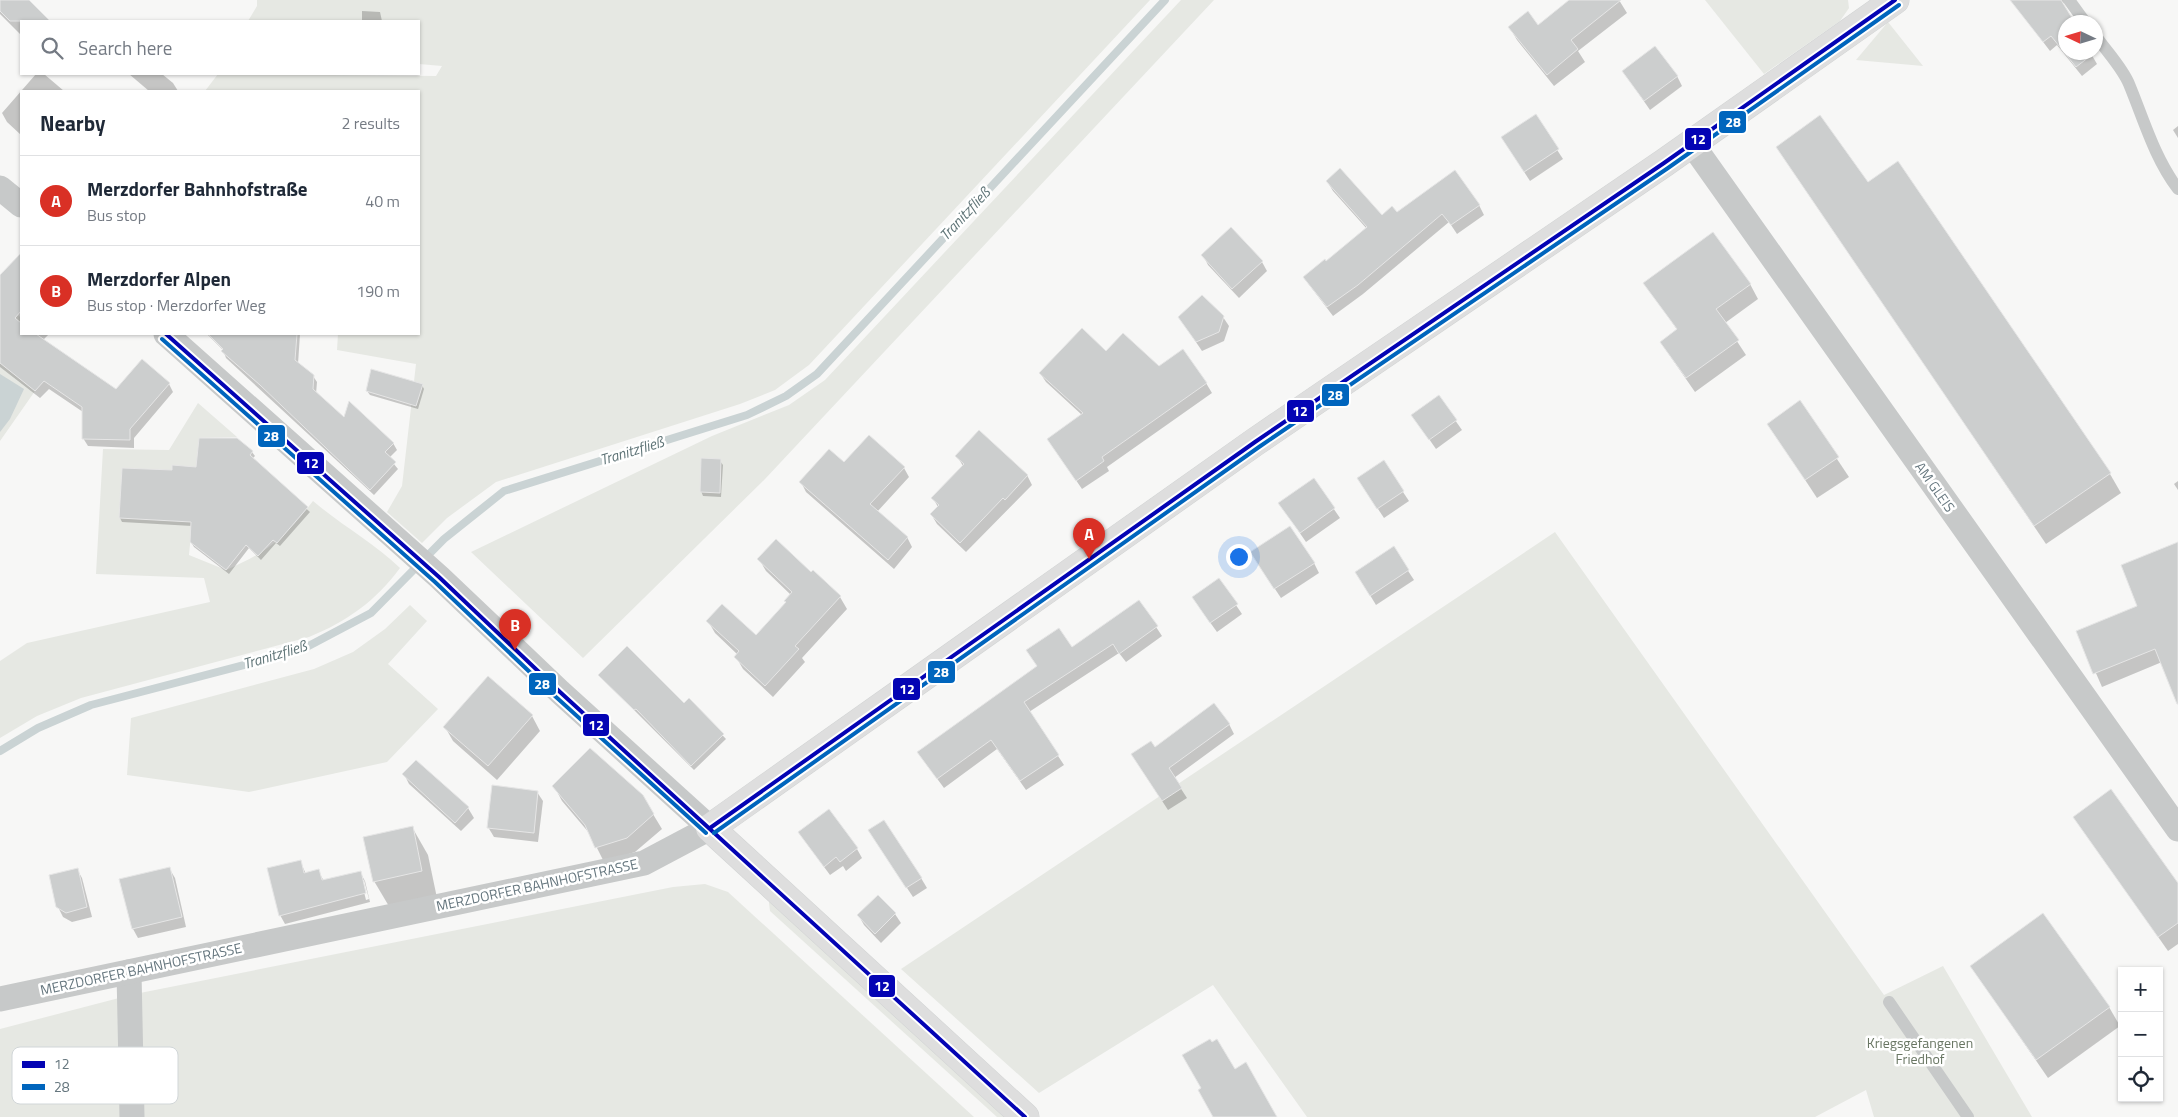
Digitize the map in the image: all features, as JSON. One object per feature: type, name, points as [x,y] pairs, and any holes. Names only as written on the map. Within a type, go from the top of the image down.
[{"type":"street","name":"MERZDORFER BAHNHOFSTRASSE","points":[[0,999],[644,863],[710,828],[1255,442],[1692,144],[1895,0]]},
{"type":"street","name":"AM GLEIS","points":[[1692,144],[2178,830]]},
{"type":"street","points":[[0,188],[20,204]]},
{"type":"street","points":[[167,335],[439,577],[567,698],[1025,1117]]},
{"type":"street","points":[[130,972],[131,1047]]},
{"type":"street","points":[[132,1104],[132,1117]]},
{"type":"lane","points":[[2069,0],[2081,15]]},
{"type":"lane","points":[[2103,46],[2128,82],[2141,120],[2166,174],[2178,189]]},
{"type":"lane","points":[[1889,1002],[1968,1117]]},
{"type":"green space","points":[[257,0],[1150,0],[809,365],[775,390],[740,404],[496,482],[447,518],[422,543],[387,512],[402,486],[416,364],[337,350],[338,335],[420,335],[420,90],[206,90],[217,75],[436,76],[442,66],[420,64],[420,20],[249,20],[257,6]]},
{"type":"green space","points":[[1181,0],[1214,0],[765,479],[583,658],[471,552],[712,436],[789,405],[825,380]]},
{"type":"green space","points":[[1705,0],[1848,0],[1849,8],[1840,21],[1764,74]]},
{"type":"green space","points":[[1888,22],[1923,66],[1856,60]]},
{"type":"green space","points":[[18,315],[20,317],[20,335],[39,336],[11,372],[35,391],[0,441],[0,336]]},
{"type":"green space","points":[[198,403],[237,437],[200,438],[189,555],[226,570],[253,557],[275,543],[294,525],[313,501],[400,568],[381,591],[359,609],[335,625],[309,637],[81,698],[37,716],[0,738],[0,661],[27,643],[210,602],[204,578],[96,574],[103,449],[169,450]]},
{"type":"green space","name":"Kriegsgefangenen Friedhof","points":[[1555,532],[1884,995],[1943,966],[2032,1117],[1874,1117],[1866,1090],[1815,1117],[1307,1117],[1213,985],[1039,1093],[901,969]]},
{"type":"green space","points":[[410,605],[427,621],[388,664],[438,709],[387,762],[249,792],[127,775],[131,718],[314,669],[353,652],[385,629]]},
{"type":"green space","points":[[705,884],[728,892],[974,1117],[143,1117],[143,1104],[178,1104],[178,1047],[141,1047],[140,993],[673,887]]},
{"type":"green space","points":[[770,900],[1008,1117],[997,1117],[770,911]]},
{"type":"green space","points":[[119,998],[119,1047],[12,1047],[12,1104],[120,1104],[120,1117],[0,1117],[0,1029]]},
{"type":"shaded area","points":[[0,374],[24,389],[10,419],[0,432]]},
{"type":"building","points":[[0,0],[29,0],[49,20],[10,21],[0,11]]},
{"type":"building","points":[[1569,0],[1621,0],[1571,40],[1578,49],[1547,75],[1508,27],[1528,11],[1538,25]]},
{"type":"building","points":[[2010,0],[2061,0],[2070,15],[2058,15],[2058,45],[2051,36],[2043,42]]},
{"type":"building","points":[[1655,46],[1678,76],[1644,101],[1622,71]]},
{"type":"building","points":[[2070,60],[2085,60],[2076,67]]},
{"type":"building","points":[[1536,114],[1559,149],[1524,172],[1501,137]]},
{"type":"building","points":[[1820,115],[1868,182],[1898,161],[2111,473],[2034,526],[1776,147]]},
{"type":"building","points":[[1340,168],[1382,215],[1392,206],[1397,212],[1455,170],[1480,205],[1451,225],[1442,214],[1358,285],[1327,307],[1303,277],[1325,259],[1326,261],[1367,227],[1326,181]]},
{"type":"building","points":[[1231,227],[1263,261],[1232,289],[1201,255]]},
{"type":"building","points":[[1713,232],[1751,284],[1716,309],[1739,340],[1686,378],[1660,342],[1677,329],[1643,283]]},
{"type":"building","points":[[20,254],[20,312],[15,318],[20,322],[20,335],[37,335],[116,389],[142,359],[170,383],[130,429],[130,440],[82,439],[82,407],[44,381],[35,391],[0,363],[0,275]]},
{"type":"building","points":[[1202,295],[1224,316],[1219,332],[1196,342],[1178,317]]},
{"type":"building","points":[[1082,328],[1106,351],[1123,333],[1159,366],[1183,349],[1207,383],[1102,457],[1104,461],[1076,481],[1047,439],[1083,413],[1039,373]]},
{"type":"building","points":[[209,335],[297,335],[295,360],[314,375],[313,389],[344,417],[349,401],[394,443],[385,452],[396,462],[370,490],[260,385],[221,351],[223,349]]},
{"type":"building","points":[[371,369],[423,384],[416,406],[366,391]]},
{"type":"building","points":[[1439,395],[1457,420],[1429,440],[1411,415]]},
{"type":"building","points":[[1800,400],[1839,457],[1805,480],[1767,424]]},
{"type":"building","points":[[979,430],[1028,475],[960,543],[930,514],[939,505],[931,498],[964,464],[955,456]]},
{"type":"building","points":[[869,435],[905,467],[870,504],[908,537],[888,560],[799,482],[829,449],[844,462]]},
{"type":"building","points":[[199,438],[237,438],[253,451],[250,455],[308,507],[277,543],[273,540],[258,556],[246,545],[226,570],[190,542],[191,522],[119,518],[122,468],[172,470],[172,465],[196,467]]},
{"type":"building","points":[[701,458],[721,459],[720,493],[700,492]]},
{"type":"building","points":[[1384,460],[1404,491],[1377,509],[1357,478]]},
{"type":"building","points":[[1314,478],[1335,508],[1300,533],[1278,503]]},
{"type":"building","points":[[1290,526],[1315,563],[1274,589],[1250,552]]},
{"type":"building","points":[[776,539],[811,572],[813,570],[841,596],[795,646],[799,649],[765,686],[734,657],[739,651],[706,621],[722,604],[756,635],[786,602],[784,601],[792,592],[757,559]]},
{"type":"building","points":[[2178,542],[2177,704],[2155,649],[2093,674],[2076,631],[2137,606],[2121,565]]},
{"type":"building","points":[[1394,546],[1409,570],[1370,596],[1355,572]]},
{"type":"building","points":[[1219,578],[1238,604],[1210,623],[1192,597]]},
{"type":"building","points":[[1139,600],[1158,626],[1119,654],[1113,644],[1024,702],[1059,755],[1020,781],[991,740],[937,779],[917,752],[1037,666],[1026,650],[1059,628],[1072,647]]},
{"type":"building","points":[[627,646],[684,703],[689,698],[724,734],[691,766],[636,709],[634,710],[598,675]]},
{"type":"building","points":[[488,676],[533,715],[488,766],[443,727]]},
{"type":"building","points":[[1214,703],[1230,724],[1169,768],[1182,788],[1162,801],[1131,754],[1151,741],[1155,747]]},
{"type":"building","points":[[590,748],[643,795],[654,814],[627,838],[595,848],[585,825],[552,786]]},
{"type":"building","points":[[416,760],[469,807],[455,823],[402,774]]},
{"type":"building","points":[[492,785],[538,791],[534,833],[487,828]]},
{"type":"building","points":[[2111,789],[2178,883],[2178,923],[2158,937],[2073,817]]},
{"type":"building","points":[[829,809],[858,848],[840,862],[836,857],[824,867],[798,832]]},
{"type":"building","points":[[884,820],[922,878],[906,888],[868,830]]},
{"type":"building","points":[[413,826],[422,871],[373,882],[363,837]]},
{"type":"building","points":[[301,860],[304,873],[319,869],[322,880],[361,871],[366,893],[279,916],[267,868]]},
{"type":"building","points":[[170,867],[182,917],[132,929],[119,879]]},
{"type":"building","points":[[78,868],[87,907],[66,913],[56,907],[49,875]]},
{"type":"building","points":[[878,895],[896,913],[875,934],[857,915]]},
{"type":"building","points":[[2043,913],[2110,1007],[2036,1060],[1970,966]]},
{"type":"building","points":[[1210,1039],[1212,1042],[1217,1039],[1235,1069],[1246,1062],[1277,1117],[1213,1117],[1198,1090],[1201,1088],[1182,1055]]},
{"type":"waterway","name":"Tranitzfließ","points":[[0,751],[38,728],[91,705],[301,650],[371,613],[444,539],[504,491],[747,415],[786,396],[817,374],[1165,0]]},
{"type":"transit line","name":"12","points":[[710,828],[1255,442],[1664,163],[1895,0]]},
{"type":"transit line","name":"28","points":[[714,833],[1259,447],[1668,168],[1899,5]]},
{"type":"transit line","name":"12","points":[[167,335],[439,577],[560,692],[1025,1117]]},
{"type":"transit line","name":"28","points":[[162,339],[435,582],[556,697],[706,833]]},
{"type":"place","name":"Merzdorfer Bahnhofstraße","points":[[1089,559]]},
{"type":"place","name":"Merzdorfer Alpen","points":[[515,650]]}]
